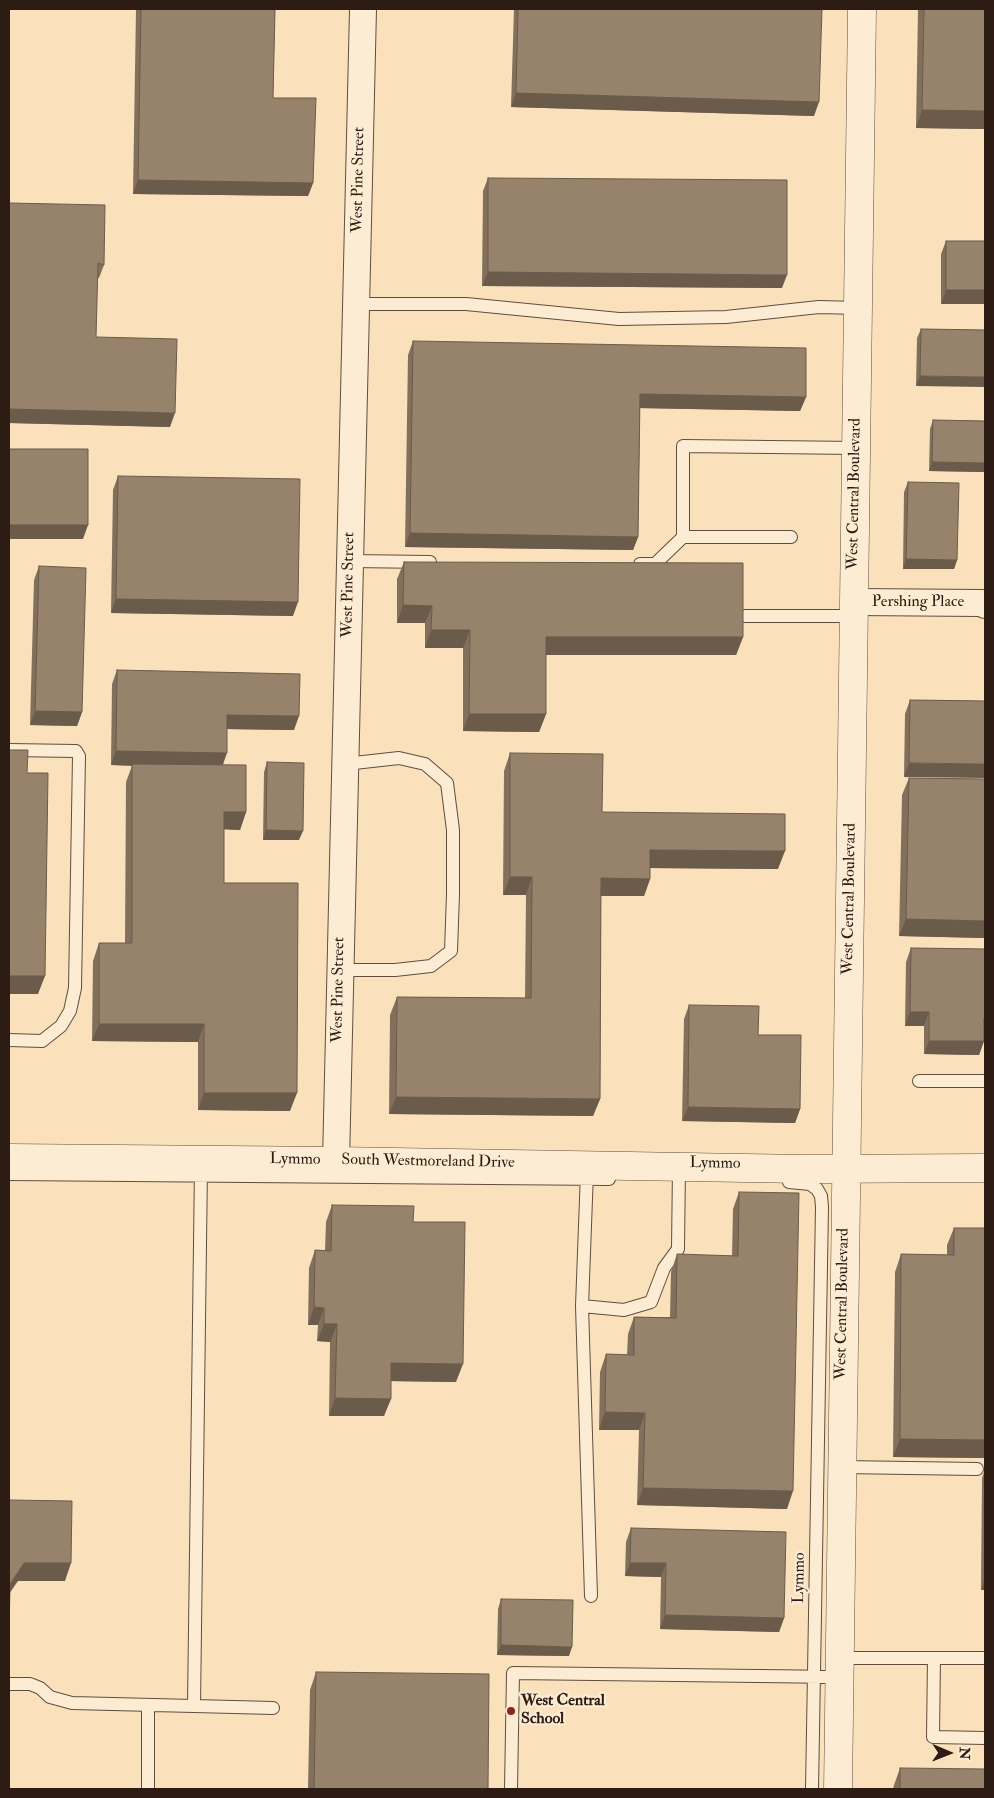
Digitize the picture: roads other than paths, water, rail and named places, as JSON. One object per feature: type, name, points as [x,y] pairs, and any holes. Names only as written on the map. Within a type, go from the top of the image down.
[{"type":"street","name":"West Pine Street","points":[[336,1161],[363,9]]},
{"type":"street","name":"West Central Boulevard","points":[[838,1789],[831,1670],[842,1467],[862,9]]},
{"type":"street","name":"Pershing Place","points":[[854,609],[984,603]]},
{"type":"street","name":"South Westmoreland Drive","points":[[9,1158],[201,1167],[336,1161],[587,1172],[679,1173],[846,1168],[985,1168]]},
{"type":"lane","points":[[356,304],[466,304],[619,319],[726,317],[818,307],[858,308]]},
{"type":"lane","points":[[683,537],[683,446],[856,448]]},
{"type":"lane","points":[[626,564],[655,564],[683,537],[791,537]]},
{"type":"lane","points":[[350,561],[443,562]]},
{"type":"lane","points":[[746,616],[854,609]]},
{"type":"lane","points":[[9,750],[76,751],[79,756],[75,988],[70,1011],[61,1026],[42,1040],[9,1040]]},
{"type":"lane","points":[[340,970],[395,970],[431,966],[451,951],[454,894],[453,830],[447,782],[425,764],[399,758],[345,764]]},
{"type":"lane","points":[[919,1081],[985,1080]]},
{"type":"lane","points":[[194,1706],[201,1167]]},
{"type":"lane","name":"Lymmo","points":[[9,1174],[201,1167],[587,1172],[624,1179]]},
{"type":"lane","points":[[587,1172],[582,1306],[591,1596]]},
{"type":"lane","points":[[582,1306],[624,1310],[651,1302],[664,1268],[678,1249],[679,1173]]},
{"type":"lane","name":"Lymmo","points":[[651,1179],[679,1173],[746,1180]]},
{"type":"lane","name":"Lymmo","points":[[774,1181],[810,1184],[817,1189],[821,1196],[831,1670],[812,1789]]},
{"type":"lane","points":[[842,1467],[977,1469]]},
{"type":"lane","points":[[934,1658],[933,1737],[985,1738]]},
{"type":"lane","points":[[512,1789],[513,1673],[831,1670],[934,1658],[985,1658]]},
{"type":"lane","points":[[9,1684],[30,1684],[58,1700],[72,1703],[273,1708]]},
{"type":"lane","points":[[148,1705],[148,1789]]},
{"type":"place","name":"West Central School","points":[[511,1711]]}]
